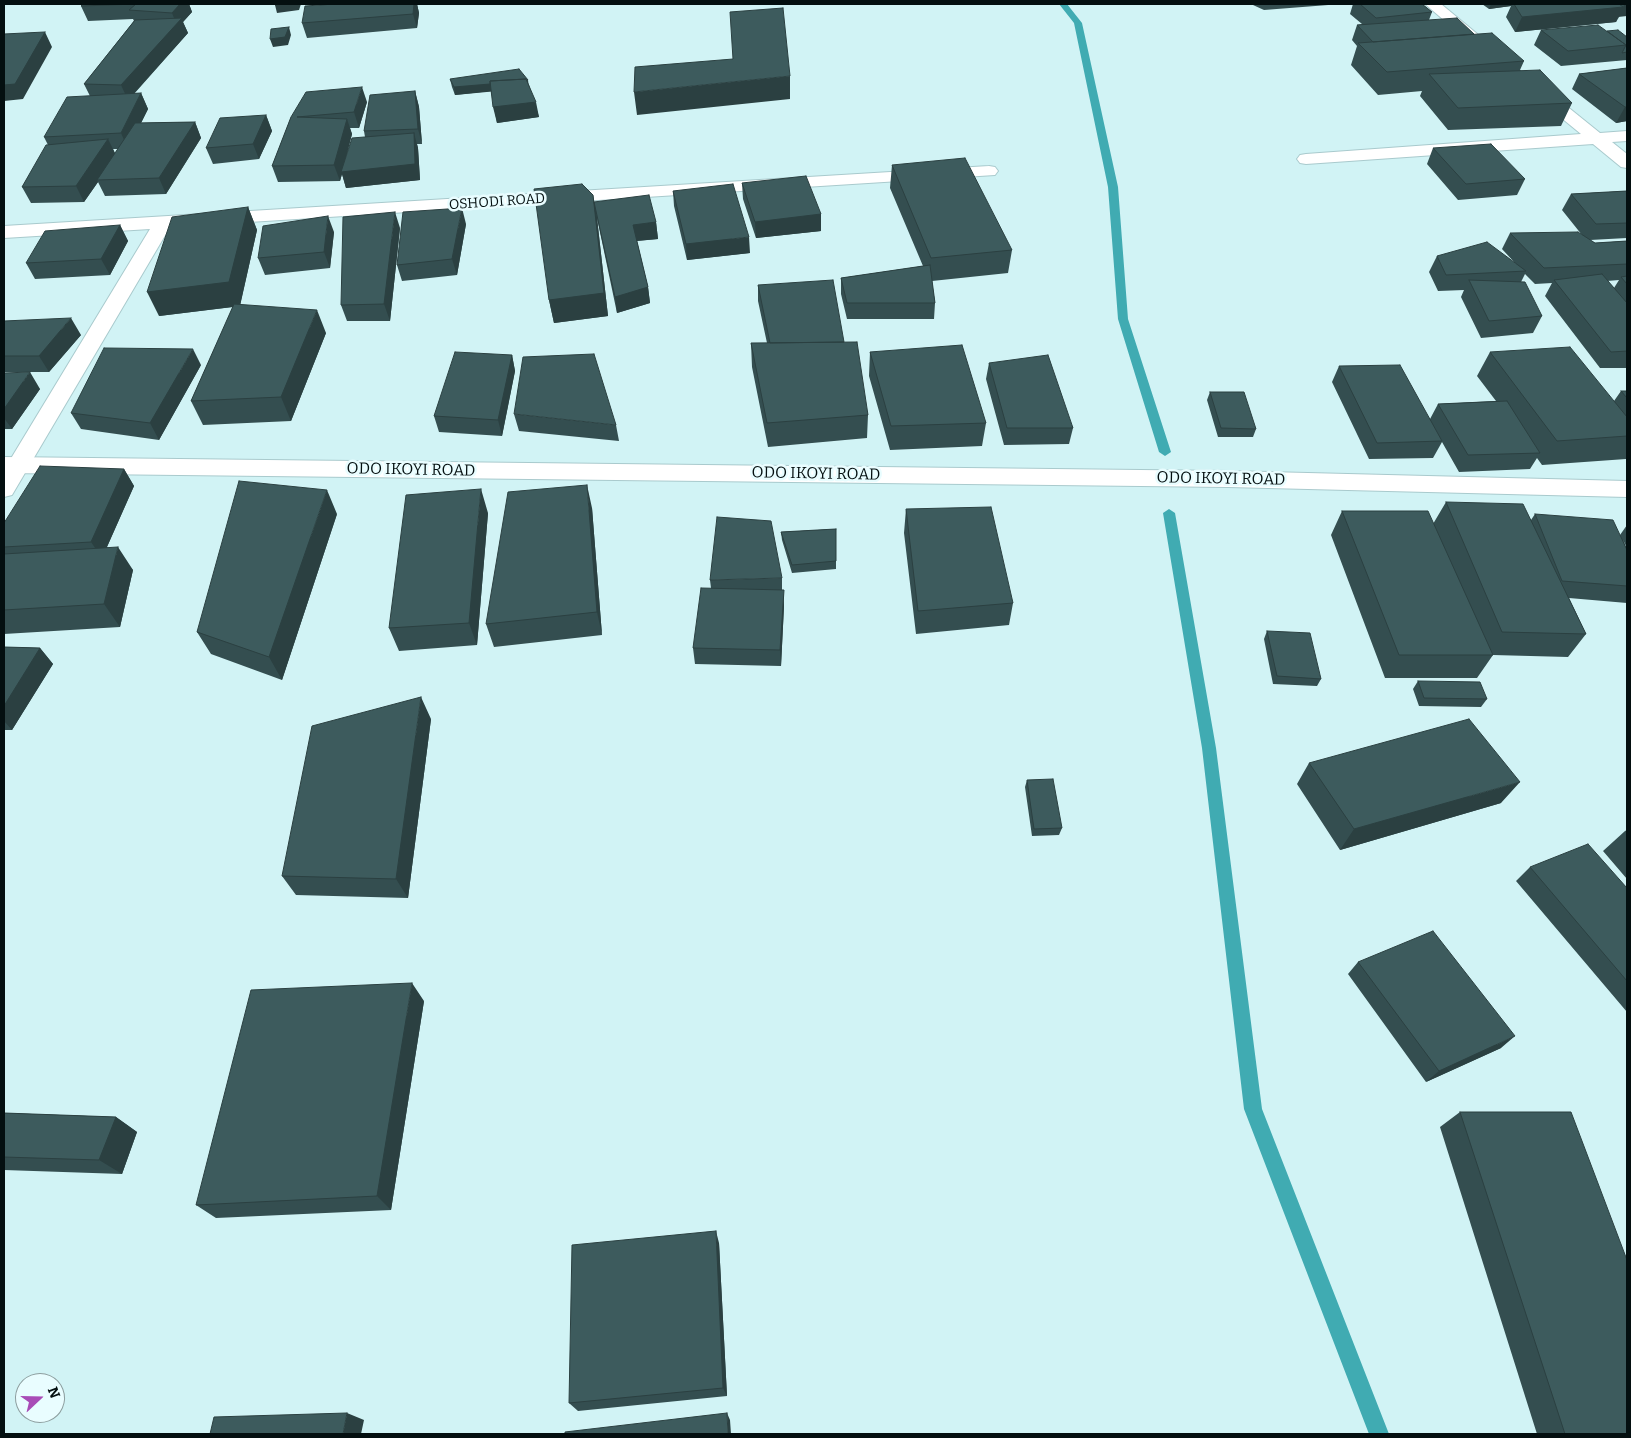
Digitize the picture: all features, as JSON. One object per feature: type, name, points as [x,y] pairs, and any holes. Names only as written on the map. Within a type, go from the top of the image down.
[{"type":"street","points":[[1432,4],[1492,52]]},
{"type":"street","points":[[1521,77],[1627,162]]},
{"type":"street","points":[[1306,159],[1627,136]]},
{"type":"street","name":"OSHODI ROAD","points":[[4,232],[989,171]]},
{"type":"street","points":[[4,489],[10,466],[163,223]]},
{"type":"street","name":"ODO IKOYI ROAD","points":[[10,466],[1228,479],[1627,489]]},
{"type":"building","points":[[83,4],[136,4],[81,6]]},
{"type":"building","points":[[136,4],[180,4],[172,13],[129,10]]},
{"type":"building","points":[[414,4],[413,14],[302,23],[305,6]]},
{"type":"building","points":[[1360,4],[1422,4],[1432,12],[1376,18]]},
{"type":"building","points":[[1514,4],[1619,4],[1623,7],[1522,17]]},
{"type":"building","points":[[783,8],[790,76],[634,92],[635,67],[733,59],[730,12]]},
{"type":"building","points":[[182,18],[121,85],[84,84],[135,20]]},
{"type":"building","points":[[1457,18],[1474,34],[1373,42],[1357,25]]},
{"type":"building","points":[[1598,25],[1626,45],[1568,51],[1541,30]]},
{"type":"building","points":[[289,27],[285,37],[270,39],[271,29]]},
{"type":"building","points":[[1618,30],[1627,37],[1627,52],[1622,53],[1626,45],[1607,31]]},
{"type":"building","points":[[45,32],[15,84],[4,85],[4,34]]},
{"type":"building","points":[[1492,33],[1524,61],[1387,72],[1358,43]]},
{"type":"building","points":[[1627,68],[1627,107],[1579,74]]},
{"type":"building","points":[[519,69],[528,80],[490,81],[490,84],[454,87],[450,79]]},
{"type":"building","points":[[1540,70],[1572,103],[1458,108],[1429,74]]},
{"type":"building","points":[[526,79],[536,102],[493,107],[490,81]]},
{"type":"building","points":[[362,87],[354,112],[297,117],[347,119],[334,165],[272,166],[291,117],[306,92]]},
{"type":"building","points":[[415,91],[418,129],[364,131],[370,95]]},
{"type":"building","points":[[141,93],[121,133],[44,137],[67,97]]},
{"type":"building","points":[[266,115],[253,144],[206,148],[220,118]]},
{"type":"building","points":[[195,122],[159,178],[97,180],[135,123]]},
{"type":"building","points":[[414,133],[415,164],[341,172],[352,138]]},
{"type":"building","points":[[108,139],[76,186],[22,187],[46,145]]},
{"type":"building","points":[[1491,144],[1525,179],[1466,184],[1433,148]]},
{"type":"building","points":[[965,158],[1012,250],[931,258],[892,165]]},
{"type":"building","points":[[806,176],[821,214],[755,222],[742,183]]},
{"type":"building","points":[[582,184],[593,195],[604,293],[549,300],[534,189]]},
{"type":"building","points":[[733,184],[749,237],[686,244],[673,191]]},
{"type":"building","points":[[1627,191],[1627,223],[1596,224],[1571,194]]},
{"type":"building","points":[[649,195],[656,222],[633,225],[648,287],[615,297],[594,202]]},
{"type":"building","points":[[248,207],[229,282],[147,292],[172,217]]},
{"type":"building","points":[[462,208],[452,259],[397,265],[403,212]]},
{"type":"building","points":[[395,212],[384,304],[341,305],[343,217]]},
{"type":"building","points":[[328,216],[324,252],[258,258],[263,226]]},
{"type":"building","points":[[120,225],[101,259],[26,263],[45,231]]},
{"type":"building","points":[[1578,232],[1595,243],[1627,241],[1627,264],[1544,268],[1510,233]]},
{"type":"building","points":[[1487,242],[1526,271],[1446,275],[1437,256]]},
{"type":"building","points":[[930,265],[935,303],[847,303],[841,278]]},
{"type":"building","points":[[1602,274],[1627,303],[1627,351],[1611,352],[1554,280]]},
{"type":"building","points":[[1627,276],[1627,284],[1621,277]]},
{"type":"building","points":[[833,280],[844,342],[770,343],[758,285]]},
{"type":"building","points":[[1469,280],[1525,282],[1542,316],[1489,321]]},
{"type":"building","points":[[234,304],[317,310],[281,397],[191,401]]},
{"type":"building","points":[[71,318],[39,356],[4,356],[4,321]]},
{"type":"building","points":[[857,342],[868,415],[767,423],[751,343]]},
{"type":"building","points":[[962,345],[986,423],[891,426],[870,352]]},
{"type":"building","points":[[1570,347],[1627,417],[1627,436],[1557,441],[1490,352]]},
{"type":"building","points":[[104,348],[193,349],[150,423],[71,413]]},
{"type":"building","points":[[455,352],[512,355],[498,420],[434,416]]},
{"type":"building","points":[[594,354],[616,425],[514,414],[523,357]]},
{"type":"building","points":[[1048,355],[1073,428],[1007,428],[989,363]]},
{"type":"building","points":[[1400,365],[1442,441],[1377,443],[1339,366]]},
{"type":"building","points":[[30,372],[4,409],[4,373]]},
{"type":"building","points":[[1621,391],[1627,391],[1627,398]]},
{"type":"building","points":[[1210,392],[1244,392],[1256,429],[1221,428]]},
{"type":"building","points":[[1507,401],[1540,453],[1468,455],[1438,404]]},
{"type":"building","points":[[40,466],[124,469],[91,542],[4,547],[4,523]]},
{"type":"building","points":[[239,481],[327,490],[269,657],[197,632]]},
{"type":"building","points":[[587,485],[597,612],[486,624],[508,492]]},
{"type":"building","points":[[481,489],[469,623],[389,628],[406,495]]},
{"type":"building","points":[[1446,502],[1523,504],[1586,634],[1502,632]]},
{"type":"building","points":[[991,507],[1013,603],[918,611],[906,509]]},
{"type":"building","points":[[1342,511],[1428,511],[1493,655],[1399,655]]},
{"type":"building","points":[[1535,514],[1613,520],[1627,550],[1627,586],[1562,581]]},
{"type":"building","points":[[717,517],[771,521],[782,578],[710,580]]},
{"type":"building","points":[[836,529],[836,561],[792,565],[781,532]]},
{"type":"building","points":[[118,547],[104,604],[4,610],[4,554]]},
{"type":"building","points":[[701,588],[784,590],[780,650],[693,648]]},
{"type":"building","points":[[1267,631],[1310,633],[1321,679],[1277,676]]},
{"type":"building","points":[[4,647],[40,648],[4,706]]},
{"type":"building","points":[[1418,681],[1480,682],[1487,699],[1424,698]]},
{"type":"building","points":[[421,697],[396,879],[282,876],[312,726]]},
{"type":"building","points":[[1469,719],[1520,782],[1354,829],[1309,763]]},
{"type":"building","points":[[1053,779],[1062,828],[1034,829],[1027,780]]},
{"type":"building","points":[[1588,844],[1627,888],[1627,981],[1530,867]]},
{"type":"building","points":[[1433,931],[1515,1036],[1439,1071],[1358,962]]},
{"type":"building","points":[[412,983],[377,1196],[196,1205],[251,990]]},
{"type":"building","points":[[1460,1112],[1571,1112],[1627,1260],[1627,1434],[1565,1434]]},
{"type":"building","points":[[4,1113],[116,1117],[99,1160],[4,1157]]},
{"type":"building","points":[[716,1231],[723,1388],[569,1403],[572,1245]]},
{"type":"building","points":[[347,1413],[343,1434],[210,1434],[214,1417]]},
{"type":"building","points":[[727,1413],[728,1434],[565,1434],[565,1432]]},
{"type":"waterway","points":[[1063,4],[1078,23],[1113,187],[1123,319],[1165,452]]},
{"type":"waterway","points":[[1169,513],[1209,748],[1253,1109],[1379,1434]]}]
